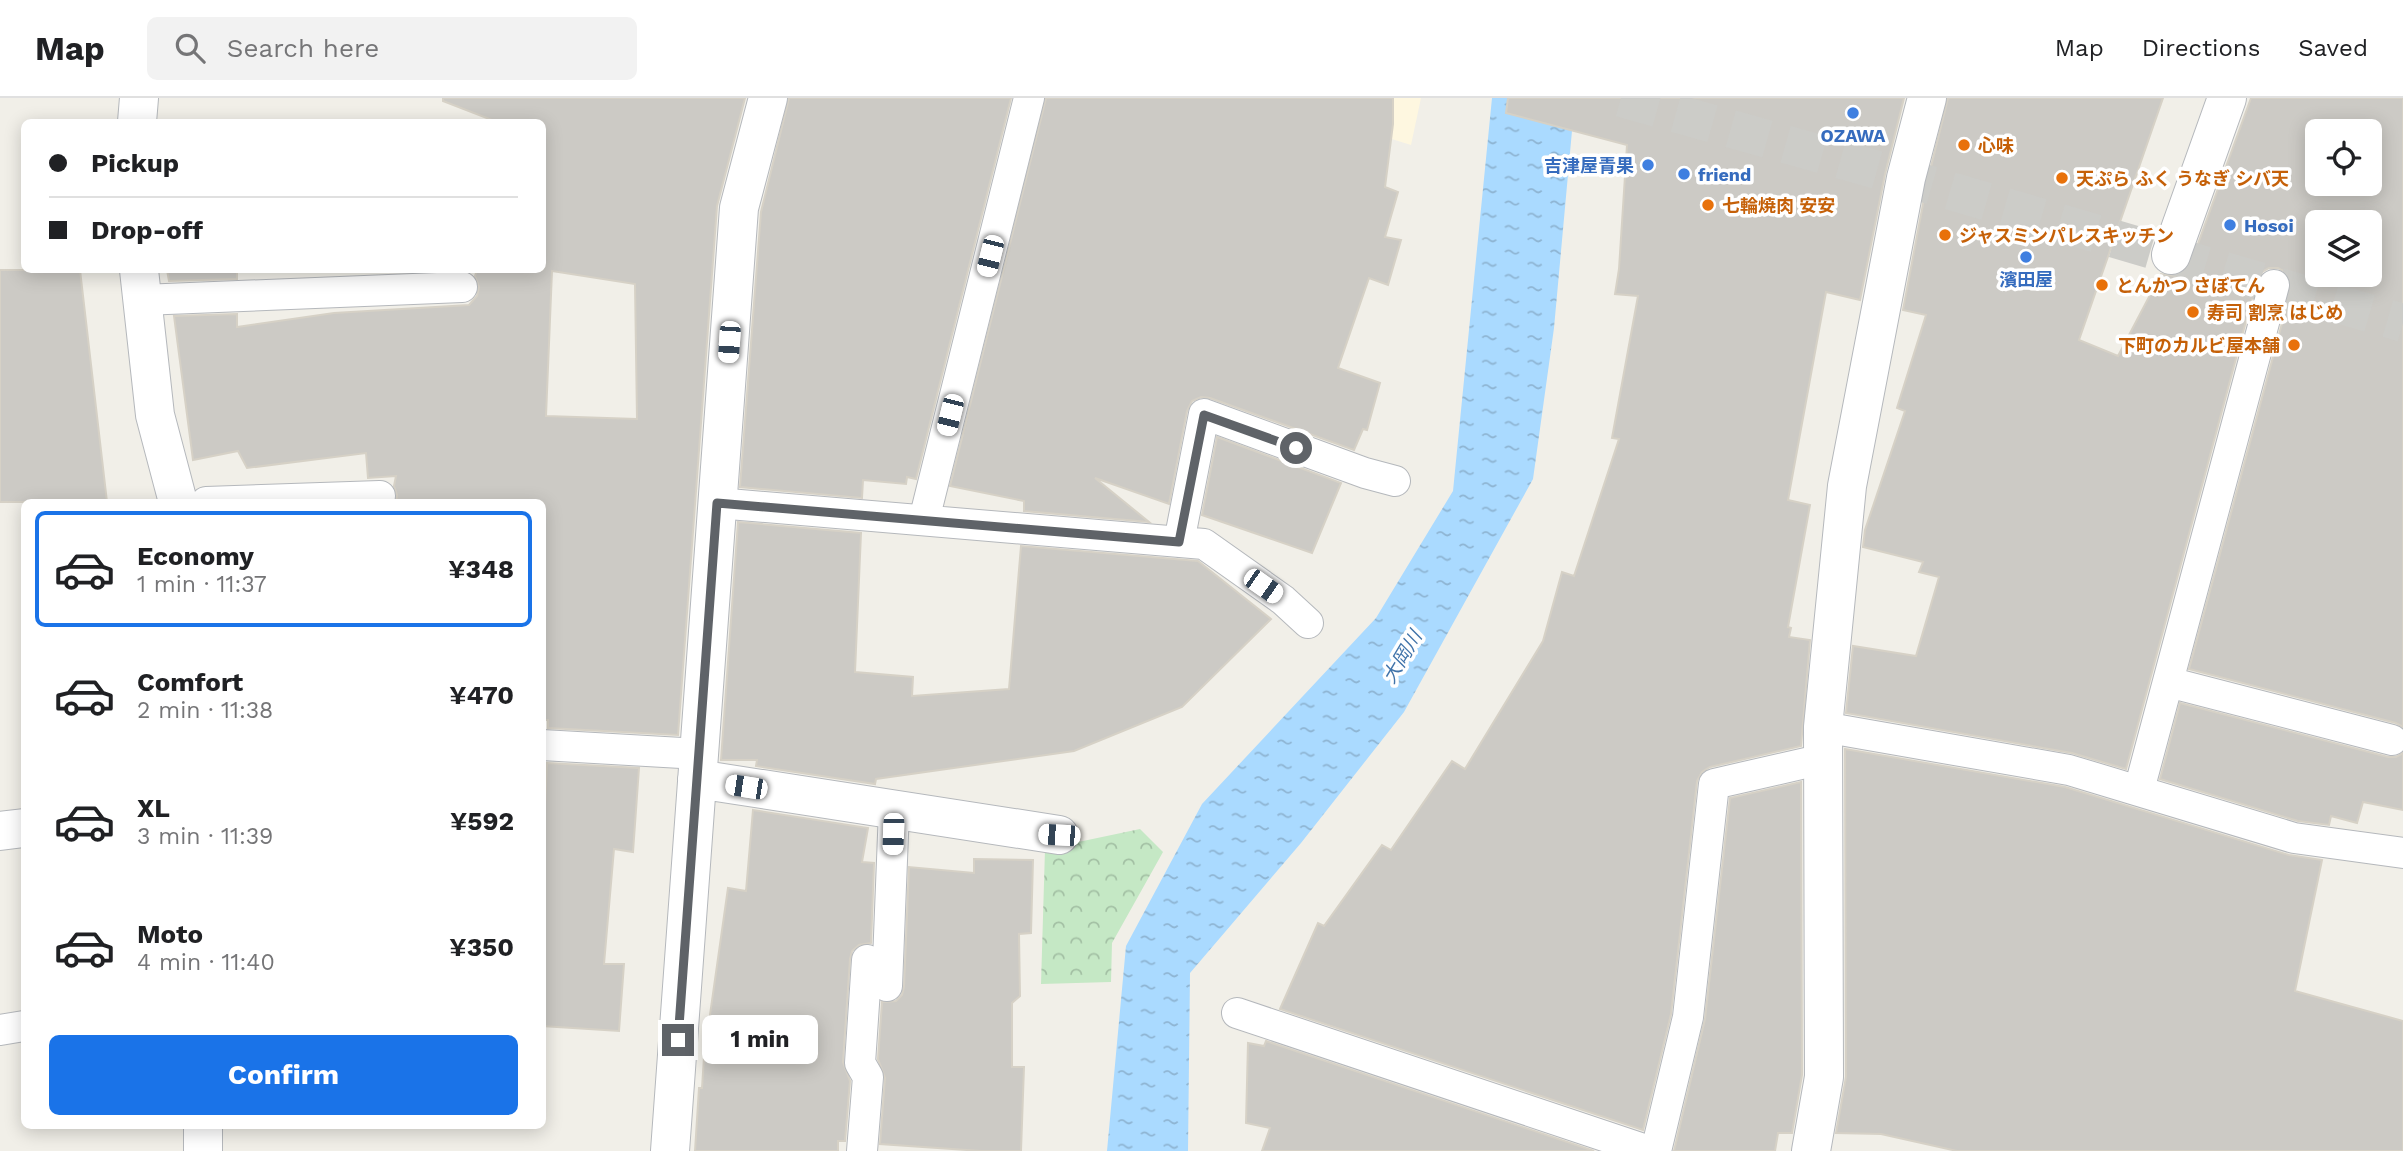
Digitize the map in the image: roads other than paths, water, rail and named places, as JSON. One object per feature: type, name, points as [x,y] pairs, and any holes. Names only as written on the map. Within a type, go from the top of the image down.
[{"type":"street","points":[[137,119],[139,98]]},
{"type":"street","points":[[670,1151],[739,208],[768,98]]},
{"type":"street","points":[[1811,1151],[1824,1077],[1823,743],[1847,486],[1906,178],[1927,98]]},
{"type":"street","points":[[2171,255],[2227,98]]},
{"type":"street","points":[[140,285],[155,415],[177,499]]},
{"type":"street","points":[[698,766],[894,810],[1059,835]]},
{"type":"street","points":[[203,1129],[203,1151]]},
{"type":"lane","points":[[924,520],[1029,98]]},
{"type":"lane","points":[[140,285],[463,287]]},
{"type":"lane","points":[[2139,790],[2274,285]]},
{"type":"lane","points":[[1179,542],[1204,415],[1395,481]]},
{"type":"lane","points":[[293,499],[380,496]]},
{"type":"lane","points":[[717,503],[1204,544],[1283,600],[1308,623]]},
{"type":"lane","points":[[2168,682],[2392,740]]},
{"type":"lane","points":[[1656,1151],[1688,1017],[1714,784],[1823,743],[2070,770],[2294,838],[2403,853]]},
{"type":"lane","points":[[546,746],[698,766]]},
{"type":"lane","points":[[887,986],[894,810]]},
{"type":"lane","points":[[862,1151],[868,1077],[860,1063],[867,960]]},
{"type":"lane","points":[[1237,1013],[1649,1151]]},
{"type":"lane","points":[[0,1030],[21,1026]]},
{"type":"water","name":"大岡川","points":[[1492,98],[1575,98],[1554,328],[1533,479],[1404,712],[1301,843],[1190,973],[1188,1151],[1107,1151],[1126,946],[1202,804],[1376,618],[1453,491]]},
{"type":"tunnel","points":[[1621,98],[2403,323]]},
{"type":"place","name":"OZAWA","points":[[1853,113]]},
{"type":"place","name":"心味","points":[[1964,145]]},
{"type":"place","name":"吉津屋青果","points":[[1648,165]]},
{"type":"place","name":"friend","points":[[1684,174]]},
{"type":"place","name":"天ぷら ふく うなぎ シバ天","points":[[2062,178]]},
{"type":"place","name":"七輪焼肉 安安","points":[[1708,205]]},
{"type":"place","name":"Hosoi","points":[[2230,225]]},
{"type":"place","name":"ジャスミンパレスキッチン","points":[[1945,235]]},
{"type":"place","name":"濱田屋","points":[[2026,257]]},
{"type":"place","name":"とんかつ さぼてん","points":[[2102,285]]},
{"type":"place","name":"寿司 割烹 はじめ","points":[[2193,312]]},
{"type":"place","name":"下町のカルビ屋本舗","points":[[2294,345]]}]
